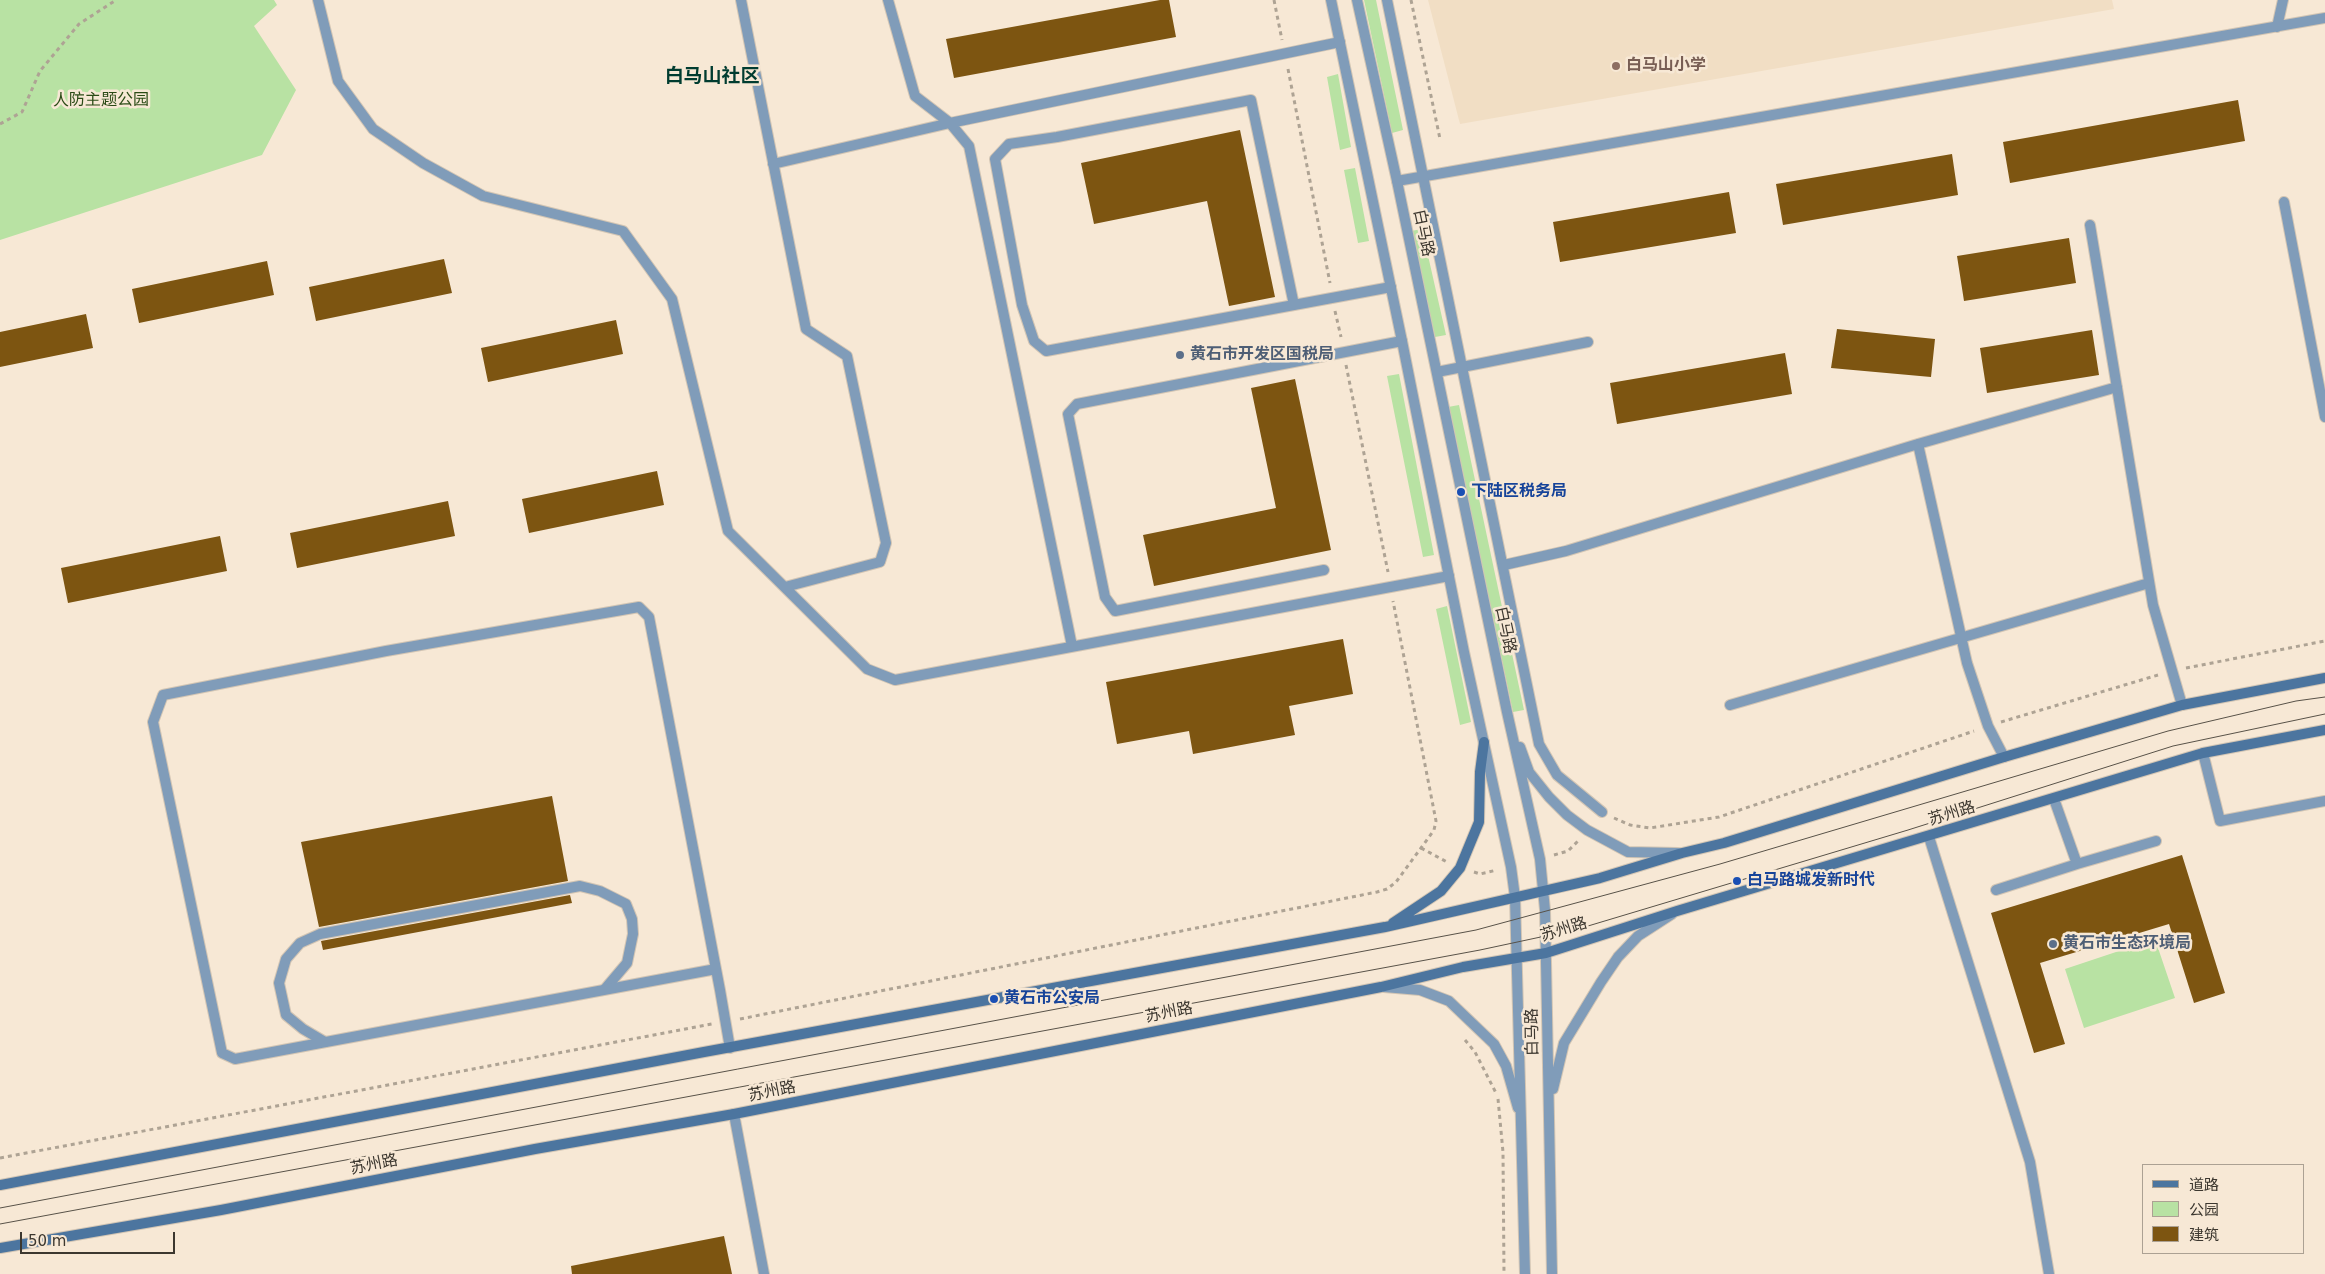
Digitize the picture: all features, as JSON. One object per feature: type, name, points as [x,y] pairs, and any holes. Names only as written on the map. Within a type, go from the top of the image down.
[{"type":"main road","points":[[0,1184],[1385,928],[1600,878],[1682,853],[1724,843],[2004,756],[2182,705],[2325,678]]},
{"type":"main road","name":"苏州路","points":[[0,1248],[221,1210],[535,1149],[734,1114],[1381,987],[1463,967],[1546,953],[1677,911],[2203,753],[2325,730]]},
{"type":"main road","points":[[1385,928],[1441,891],[1460,868],[1479,822],[1480,772],[1484,742]]},
{"type":"street","points":[[318,0],[338,81],[373,128],[423,163],[483,196],[623,231],[672,299],[728,531],[868,669],[895,680],[1449,576]]},
{"type":"street","points":[[741,0],[806,329],[847,356],[886,543],[880,562],[785,587]]},
{"type":"street","points":[[888,0],[915,96],[950,123],[968,146],[1072,646]]},
{"type":"street","name":"白马路","points":[[1331,0],[1449,576],[1512,867],[1516,897],[1523,1125],[1525,1274]]},
{"type":"street","name":"白马路","points":[[1357,0],[1397,181],[1545,890],[1552,1274]]},
{"type":"street","points":[[1387,0],[1504,565],[1539,744],[1558,775],[1602,812]]},
{"type":"street","points":[[2277,27],[2283,0]]},
{"type":"street","points":[[1397,181],[2325,18]]},
{"type":"street","points":[[773,164],[950,123],[1340,42]]},
{"type":"street","points":[[1294,305],[1251,100],[1057,137],[1009,144],[994,159],[1022,305],[1034,341],[1046,352],[1391,287]]},
{"type":"street","points":[[2284,202],[2325,417]]},
{"type":"street","points":[[2090,225],[2149,583],[2170,671],[2182,705]]},
{"type":"street","points":[[1324,570],[1115,611],[1105,597],[1068,414],[1077,404],[1402,341]]},
{"type":"street","points":[[1437,372],[1588,342]]},
{"type":"street","points":[[1504,565],[1566,551],[1918,444],[2117,387]]},
{"type":"street","points":[[1918,444],[1961,636],[1988,726],[2004,756]]},
{"type":"street","points":[[1730,705],[1961,636],[2149,583]]},
{"type":"street","points":[[716,969],[235,1059],[222,1054],[153,722],[163,695],[386,651],[639,607],[649,617],[716,969],[730,1048]]},
{"type":"street","points":[[1507,712],[1530,772],[1549,797],[1567,815],[1587,830],[1628,852],[1682,853]]},
{"type":"street","points":[[2203,753],[2220,821],[2325,801]]},
{"type":"street","points":[[2054,799],[2076,864]]},
{"type":"street","points":[[1928,837],[2030,1162],[2048,1274]]},
{"type":"street","points":[[1996,890],[2156,841]]},
{"type":"street","points":[[325,1042],[303,1029],[286,1015],[279,983],[286,959],[300,943],[320,934],[580,886],[600,891],[626,904],[632,919],[633,934],[627,963],[605,990]]},
{"type":"street","points":[[1549,1124],[1554,1084],[1564,1043],[1618,957],[1638,936],[1677,911]]},
{"type":"street","points":[[1381,987],[1420,990],[1449,1000],[1494,1044],[1506,1066],[1523,1125]]},
{"type":"street","points":[[734,1114],[764,1274]]},
{"type":"path","points":[[0,124],[22,112],[40,71],[80,24],[116,0]]},
{"type":"path","points":[[1274,0],[1435,815],[1434,830],[1421,848]]},
{"type":"path","points":[[1411,0],[1440,139]]},
{"type":"path","points":[[1602,812],[1630,825],[1650,828]]},
{"type":"path","points":[[1463,1037],[1475,1052],[1498,1095],[1503,1152],[1504,1274]]},
{"type":"shaded area","name":"白马山小学","points":[[1428,0],[2112,0],[2114,9],[1460,124]]},
{"type":"green space","name":"人防主题公园","points":[[0,0],[274,0],[277,5],[254,26],[296,90],[262,155],[0,240]]},
{"type":"green space","points":[[1364,0],[1376,0],[1403,130],[1392,133]]},
{"type":"green space","points":[[1338,74],[1351,147],[1340,150],[1327,77]]},
{"type":"green space","points":[[1355,168],[1369,241],[1358,243],[1344,170]]},
{"type":"green space","points":[[1422,229],[1446,335],[1435,337],[1411,231]]},
{"type":"green space","points":[[1399,374],[1434,555],[1423,557],[1387,376]]},
{"type":"green space","points":[[1459,405],[1524,710],[1513,712],[1448,407]]},
{"type":"green space","points":[[1447,606],[1471,722],[1460,725],[1436,609]]},
{"type":"green space","points":[[2155,939],[2175,998],[2084,1028],[2065,969]]},
{"type":"building","points":[[1160,0],[1169,0],[1176,37],[954,78],[946,39]]},
{"type":"building","points":[[2238,100],[2245,141],[2010,183],[2003,142]]},
{"type":"building","points":[[1240,130],[1275,297],[1229,306],[1207,201],[1094,224],[1081,163]]},
{"type":"building","points":[[1952,154],[1958,195],[1783,225],[1776,184]]},
{"type":"building","points":[[1729,192],[1736,233],[1560,262],[1553,222]]},
{"type":"building","points":[[2069,238],[2076,283],[1964,301],[1957,256]]},
{"type":"building","points":[[444,259],[452,293],[316,321],[309,287]]},
{"type":"building","points":[[267,261],[274,295],[139,323],[132,289]]},
{"type":"building","points":[[86,314],[93,348],[0,367],[0,332]]},
{"type":"building","points":[[616,320],[623,354],[488,382],[481,348]]},
{"type":"building","points":[[1837,329],[1935,339],[1931,377],[1831,368]]},
{"type":"building","points":[[2092,330],[2099,375],[1987,393],[1980,348]]},
{"type":"building","points":[[1785,353],[1792,394],[1617,424],[1610,383]]},
{"type":"building","points":[[1295,379],[1331,550],[1154,586],[1143,535],[1276,508],[1251,388]]},
{"type":"building","points":[[657,471],[664,505],[529,533],[522,499]]},
{"type":"building","points":[[448,501],[455,536],[297,568],[290,533]]},
{"type":"building","points":[[220,536],[227,571],[68,603],[61,568]]},
{"type":"building","points":[[1343,639],[1353,694],[1289,706],[1295,735],[1193,754],[1189,731],[1117,744],[1106,682]]},
{"type":"building","points":[[552,796],[568,881],[319,927],[301,842]]},
{"type":"building","name":"黄石市生态环境局","points":[[2182,855],[2225,993],[2194,1003],[2169,924],[2040,963],[2065,1044],[2034,1053],[1991,913]]},
{"type":"building","points":[[570,895],[572,903],[323,950],[321,941]]},
{"type":"building","points":[[724,1236],[732,1274],[572,1274],[571,1266]]},
{"type":"tram line","points":[[0,1208],[1476,930],[1720,864],[2168,731],[2296,701],[2325,697]]},
{"type":"tram line","points":[[0,1224],[1480,950],[1578,929],[1908,830],[2173,746],[2325,714]]},
{"type":"place","name":"白马山小学","points":[[1616,66]]},
{"type":"place","name":"黄石市开发区国税局","points":[[1180,355]]},
{"type":"place","name":"下陆区税务局","points":[[1461,492]]},
{"type":"place","name":"白马路城发新时代","points":[[1737,881]]},
{"type":"place","name":"黄石市生态环境局","points":[[2053,944]]},
{"type":"place","name":"黄石市公安局","points":[[994,999]]},
{"type":"district","name":"白马山社区","points":[[712,77]]}]
